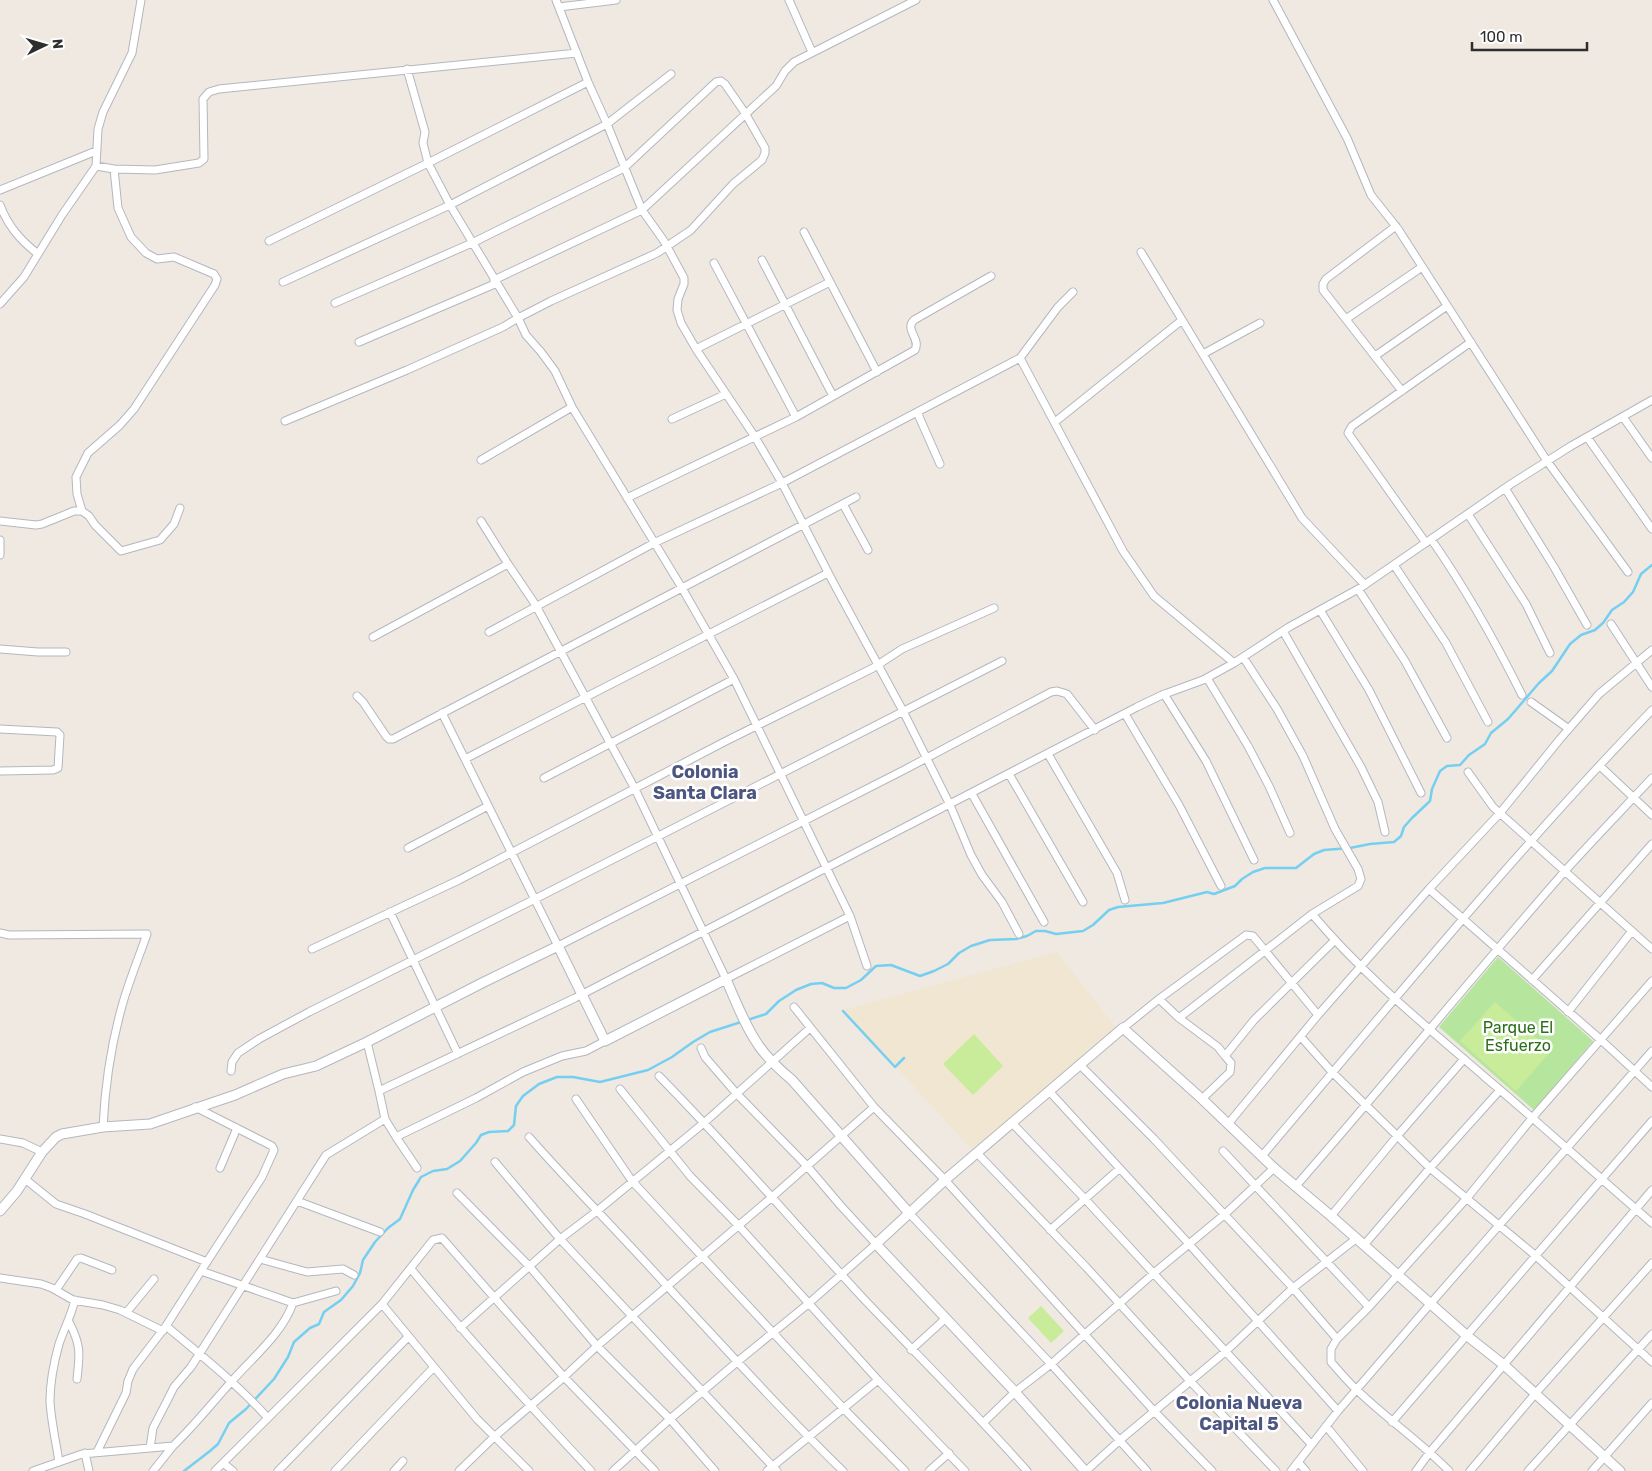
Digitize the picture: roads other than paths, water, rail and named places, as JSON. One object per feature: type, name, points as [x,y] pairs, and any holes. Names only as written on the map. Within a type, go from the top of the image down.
[{"type":"street","points":[[0,304],[24,277],[96,166],[98,129],[103,112],[132,53],[141,0]]},
{"type":"street","points":[[616,0],[558,4],[588,82],[642,210],[660,234],[684,278],[677,310],[681,323],[696,349],[755,437],[782,483],[927,758],[950,805],[974,862],[1002,902],[1019,934]]},
{"type":"street","points":[[789,0],[812,52]]},
{"type":"street","points":[[894,0],[896,9]]},
{"type":"street","points":[[359,342],[496,282],[642,210],[776,86],[785,71],[794,62],[916,0]]},
{"type":"street","points":[[1273,0],[1344,133],[1371,195],[1396,226],[1547,461],[1628,572]]},
{"type":"street","points":[[96,166],[114,169],[155,170],[199,163],[204,159],[204,99],[209,92],[219,89],[577,53]]},
{"type":"street","points":[[407,69],[425,132],[423,142],[428,163],[450,205],[518,318],[526,335],[555,371],[572,407],[682,588],[734,679],[850,916],[867,966]]},
{"type":"street","points":[[283,282],[450,205],[607,124],[670,74]]},
{"type":"street","points":[[285,421],[503,327],[551,301],[657,253],[692,230],[733,184],[762,160],[765,148],[745,113],[725,84],[721,81],[716,82],[624,168],[472,243],[335,303]]},
{"type":"street","points":[[269,241],[588,82]]},
{"type":"street","points":[[0,190],[96,152]]},
{"type":"street","points":[[82,511],[77,494],[76,477],[88,453],[120,425],[134,409],[215,285],[217,279],[214,274],[174,257],[157,258],[146,253],[131,237],[118,208],[114,169]]},
{"type":"street","points":[[0,205],[14,232],[38,254]]},
{"type":"street","points":[[1396,226],[1322,284],[1323,290],[1402,391]]},
{"type":"street","points":[[804,232],[877,372]]},
{"type":"street","points":[[1141,252],[1302,518],[1365,585]]},
{"type":"street","points":[[762,260],[833,396]]},
{"type":"street","points":[[714,263],[796,417]]},
{"type":"street","points":[[1346,319],[1422,267]]},
{"type":"street","points":[[628,498],[796,417],[915,350],[917,342],[910,328],[910,323],[992,276]]},
{"type":"street","points":[[696,349],[830,282]]},
{"type":"street","points":[[489,632],[654,543],[782,483],[1020,358],[1058,307],[1073,292]]},
{"type":"street","points":[[1375,356],[1447,306]]},
{"type":"street","points":[[1055,422],[1182,320]]},
{"type":"street","points":[[1203,354],[1260,324]]},
{"type":"street","points":[[1471,342],[1352,426],[1348,433],[1456,576],[1479,613],[1522,695]]},
{"type":"street","points":[[1020,358],[1123,550],[1154,596],[1234,663]]},
{"type":"street","points":[[672,419],[726,394]]},
{"type":"street","points":[[379,1091],[582,995],[1164,694],[1207,678],[1283,631],[1365,585],[1505,488],[1587,437],[1652,400]]},
{"type":"street","points":[[481,460],[572,407]]},
{"type":"street","points":[[917,412],[940,464]]},
{"type":"street","points":[[1623,417],[1652,458]]},
{"type":"street","points":[[1587,437],[1652,529]]},
{"type":"street","points":[[1505,488],[1587,625]]},
{"type":"street","points":[[357,696],[389,739],[393,739],[856,497]]},
{"type":"street","points":[[843,504],[868,550]]},
{"type":"street","points":[[0,521],[36,525],[74,511],[82,511],[89,516],[95,525],[121,551],[160,540],[174,524],[180,508]]},
{"type":"street","points":[[1468,514],[1526,604],[1550,653]]},
{"type":"street","points":[[481,521],[536,606],[635,789],[743,1017],[760,1047],[772,1062],[792,1080],[910,1214],[1051,1364],[1147,1471]]},
{"type":"street","points":[[0,540],[0,555]]},
{"type":"street","points":[[373,637],[508,564]]},
{"type":"street","points":[[1394,565],[1446,643],[1488,722]]},
{"type":"street","points":[[465,759],[828,573]]},
{"type":"street","points":[[1358,589],[1405,661],[1447,738]]},
{"type":"street","points":[[312,949],[459,880],[877,665],[902,649],[994,608]]},
{"type":"street","points":[[1320,610],[1369,690],[1421,793]]},
{"type":"street","points":[[1611,624],[1652,688]]},
{"type":"street","points":[[1283,631],[1361,768],[1378,802],[1385,832]]},
{"type":"street","points":[[0,649],[66,652]]},
{"type":"street","points":[[1228,1124],[1301,1038],[1318,1015],[1429,889],[1500,813],[1599,694],[1652,650]]},
{"type":"street","points":[[1179,1018],[1312,914],[1358,886],[1361,879],[1358,869],[1335,828],[1303,756],[1278,709],[1243,657]]},
{"type":"street","points":[[231,1071],[232,1062],[238,1054],[309,1012],[1002,661]]},
{"type":"street","points":[[1207,678],[1265,778],[1290,834]]},
{"type":"street","points":[[544,778],[734,679]]},
{"type":"street","points":[[0,1211],[26,1179],[42,1152],[62,1134],[103,1127],[150,1124],[195,1107],[235,1095],[283,1074],[316,1066],[681,884],[927,758],[1050,692],[1057,691],[1067,694],[1096,730]]},
{"type":"street","points":[[1164,694],[1206,761],[1254,860]]},
{"type":"street","points":[[1531,702],[1569,729]]},
{"type":"street","points":[[1262,1156],[1394,999],[1530,842],[1652,710]]},
{"type":"street","points":[[442,713],[605,1042]]},
{"type":"street","points":[[1125,714],[1180,805],[1221,886]]},
{"type":"street","points":[[0,729],[58,732],[60,735],[58,768],[53,770],[0,771]]},
{"type":"street","points":[[1048,754],[1117,873],[1125,900]]},
{"type":"street","points":[[1600,766],[1652,815]]},
{"type":"street","points":[[1468,772],[1493,808],[1652,949]]},
{"type":"street","points":[[1009,774],[1083,902]]},
{"type":"street","points":[[1295,1187],[1565,871],[1652,778]]},
{"type":"street","points":[[972,794],[1044,922]]},
{"type":"street","points":[[408,848],[488,806]]},
{"type":"street","points":[[1532,980],[1652,844]]},
{"type":"street","points":[[1429,889],[1652,1087]]},
{"type":"street","points":[[390,912],[458,1054]]},
{"type":"street","points":[[1312,914],[1334,941],[1394,999],[1533,1117],[1652,1222]]},
{"type":"street","points":[[396,1137],[476,1098],[523,1072],[562,1056],[586,1050],[605,1042],[850,916]]},
{"type":"street","points":[[1568,1012],[1632,931]]},
{"type":"street","points":[[0,933],[8,935],[147,934],[122,1004],[115,1034],[104,1093],[103,1127]]},
{"type":"street","points":[[613,1471],[670,1419],[808,1304],[910,1214],[945,1180],[1080,1064],[1159,999],[1246,935],[1253,936],[1318,1015]]},
{"type":"street","points":[[1226,1056],[1254,1020],[1334,941]]},
{"type":"street","points":[[1450,1471],[1357,1390],[1331,1362],[1331,1348],[1467,1198],[1533,1117],[1652,981]]},
{"type":"street","points":[[1159,999],[1179,1018],[1218,1047],[1231,1063],[1230,1072],[1202,1098]]},
{"type":"street","points":[[794,1007],[874,1107],[945,1180],[1154,1411],[1212,1471]]},
{"type":"street","points":[[460,1328],[560,1239],[705,1122],[810,1028]]},
{"type":"street","points":[[1123,1028],[1202,1098],[1295,1187],[1332,1216],[1466,1335],[1504,1365],[1620,1471]]},
{"type":"street","points":[[1301,1038],[1332,1072],[1430,1168],[1536,1256],[1652,1362]]},
{"type":"street","points":[[367,1042],[385,1119],[417,1168]]},
{"type":"street","points":[[701,1048],[705,1057],[736,1093],[807,1166],[840,1206],[1016,1392],[1085,1471],[1225,1352],[1293,1288],[1357,1238]]},
{"type":"street","points":[[1291,1471],[1338,1411],[1652,1051]]},
{"type":"street","points":[[1332,1216],[1398,1135],[1464,1059]]},
{"type":"street","points":[[1080,1064],[1154,1139],[1293,1288],[1337,1340]]},
{"type":"street","points":[[659,1076],[705,1122],[911,1350],[984,1422],[1026,1471]]},
{"type":"street","points":[[620,1089],[670,1152],[878,1380],[965,1471]]},
{"type":"street","points":[[1364,1245],[1500,1090]]},
{"type":"street","points":[[1049,1091],[1338,1411]]},
{"type":"street","points":[[576,1099],[632,1181],[844,1409],[905,1471]]},
{"type":"street","points":[[97,1452],[126,1393],[133,1369],[164,1328],[262,1177],[274,1150],[272,1146],[195,1107]]},
{"type":"street","points":[[459,1471],[494,1436],[874,1107]]},
{"type":"street","points":[[150,1448],[153,1428],[174,1387],[191,1367],[326,1155],[385,1119]]},
{"type":"street","points":[[1392,1422],[1652,1121]]},
{"type":"street","points":[[1012,1123],[1154,1273],[1311,1444]]},
{"type":"street","points":[[220,1168],[236,1128]]},
{"type":"street","points":[[529,1137],[737,1362],[843,1471]]},
{"type":"street","points":[[0,1139],[23,1143],[42,1152]]},
{"type":"street","points":[[1223,1151],[1369,1307]]},
{"type":"street","points":[[977,1153],[1276,1471]]},
{"type":"street","points":[[495,1162],[560,1239],[772,1469],[878,1380]]},
{"type":"street","points":[[984,1422],[1016,1392],[1224,1215],[1274,1168]]},
{"type":"street","points":[[1050,1230],[1119,1169]]},
{"type":"street","points":[[26,1179],[56,1204],[207,1262]]},
{"type":"street","points":[[1417,1471],[1430,1452],[1652,1190]]},
{"type":"street","points":[[457,1193],[530,1267],[597,1346],[670,1419],[715,1471]]},
{"type":"street","points":[[297,1201],[380,1232]]},
{"type":"street","points":[[215,1471],[382,1304],[433,1240],[442,1238],[564,1377],[655,1471]]},
{"type":"street","points":[[56,1290],[77,1258],[112,1270]]},
{"type":"street","points":[[260,1259],[307,1272],[343,1269],[354,1275]]},
{"type":"street","points":[[1470,1471],[1535,1394],[1652,1263]]},
{"type":"street","points":[[411,1270],[460,1328],[591,1471]]},
{"type":"street","points":[[201,1271],[293,1303],[336,1291]]},
{"type":"street","points":[[0,1278],[41,1284],[75,1300],[103,1305],[126,1312],[164,1328],[200,1353],[268,1418]]},
{"type":"street","points":[[126,1312],[154,1279]]},
{"type":"street","points":[[59,1462],[50,1403],[50,1391],[60,1343],[69,1322],[75,1300]]},
{"type":"street","points":[[153,1471],[172,1446],[188,1432],[280,1329],[289,1315],[293,1303]]},
{"type":"street","points":[[382,1304],[433,1368],[494,1436],[529,1471]]},
{"type":"street","points":[[911,1350],[946,1318]]},
{"type":"street","points":[[69,1322],[77,1338],[80,1353],[77,1379]]},
{"type":"street","points":[[1528,1471],[1652,1334]]},
{"type":"street","points":[[278,1471],[408,1337]]},
{"type":"street","points":[[335,1471],[433,1368]]},
{"type":"street","points":[[1592,1471],[1652,1403]]},
{"type":"street","points":[[1326,1426],[1363,1471]]},
{"type":"street","points":[[33,1471],[97,1452],[172,1446]]},
{"type":"street","points":[[929,1471],[948,1452]]},
{"type":"street","points":[[86,1454],[89,1471]]},
{"type":"street","points":[[394,1471],[403,1461]]},
{"type":"street","points":[[223,1462],[233,1471]]},
{"type":"street","points":[[1298,1462],[1306,1471]]},
{"type":"waterway","points":[[184,1471],[218,1444],[229,1423],[246,1409],[274,1379],[288,1357],[294,1342],[310,1328],[319,1324],[324,1312],[341,1300],[353,1286],[360,1273],[363,1260],[375,1242],[388,1228],[400,1219],[421,1177],[433,1171],[447,1169],[460,1161],[481,1135],[489,1132],[508,1131],[514,1125],[516,1106],[523,1096],[539,1084],[557,1077],[573,1077],[600,1082],[648,1070],[710,1032],[766,1014],[779,1001],[796,990],[811,984],[822,983],[834,988],[846,988],[861,980],[876,966],[891,965],[920,976],[948,964],[959,953],[971,946],[990,940],[1016,939],[1036,931],[1056,934],[1083,931],[1093,925],[1109,910],[1118,907],[1163,903],[1207,892],[1214,894],[1235,886],[1253,872],[1265,868],[1296,868],[1314,854],[1324,850],[1394,842],[1401,836],[1404,827],[1430,801],[1432,789],[1440,771],[1447,766],[1460,765],[1469,755],[1485,744],[1491,733],[1508,719],[1552,671],[1570,644],[1581,635],[1595,630],[1603,623],[1612,610],[1624,602],[1633,592],[1641,574],[1652,565]]},
{"type":"waterway","points":[[843,1011],[895,1067],[904,1058]]},
{"type":"district","name":"Colonia Santa Clara","points":[[705,782]]},
{"type":"district","name":"Colonia Nueva Capital 5","points":[[1239,1414]]},
{"type":"park label","name":"Parque El Esfuerzo","points":[[1518,1036]]}]
